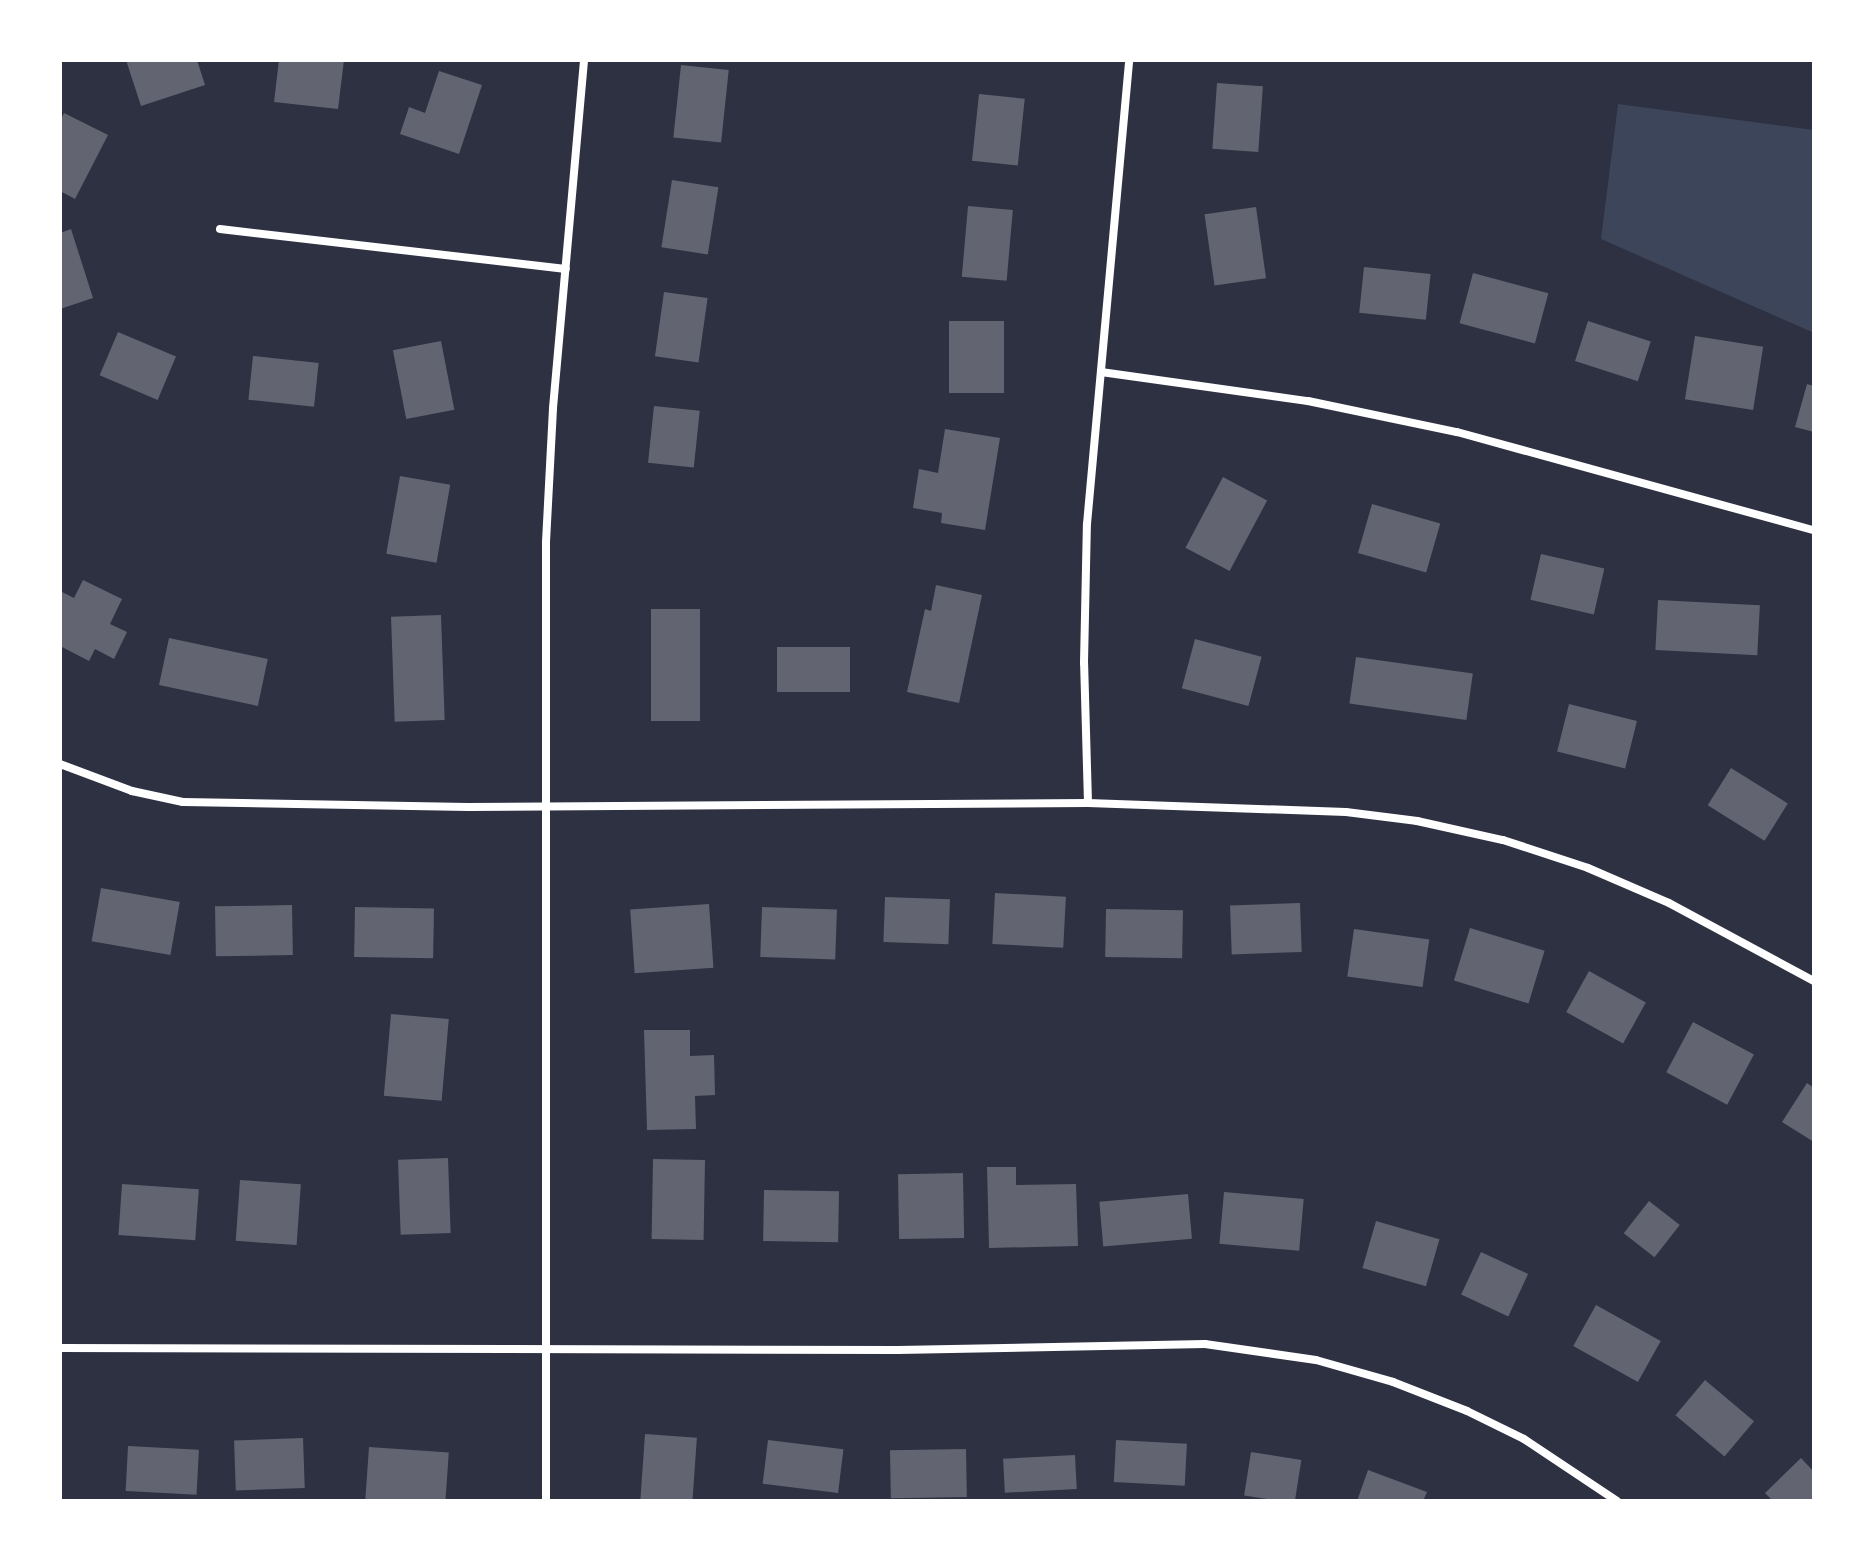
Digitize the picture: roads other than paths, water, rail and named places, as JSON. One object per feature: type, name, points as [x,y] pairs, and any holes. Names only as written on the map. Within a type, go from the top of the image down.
[{"type":"street","points":[[546,1501],[546,542],[553,408],[584,60]]},
{"type":"street","points":[[1088,803],[1084,663],[1087,524],[1129,60]]},
{"type":"street","points":[[220,229],[566,269]]},
{"type":"street","points":[[1101,372],[1308,401],[1457,432],[1814,530]]},
{"type":"street","points":[[60,764],[132,791],[183,802],[545,806],[1088,803],[1346,812],[1417,821],[1503,840],[1588,868],[1669,903],[1814,981]]},
{"type":"street","points":[[60,1348],[898,1350],[1205,1344],[1300,1358],[1393,1382],[1467,1411],[1524,1439],[1617,1501]]}]
